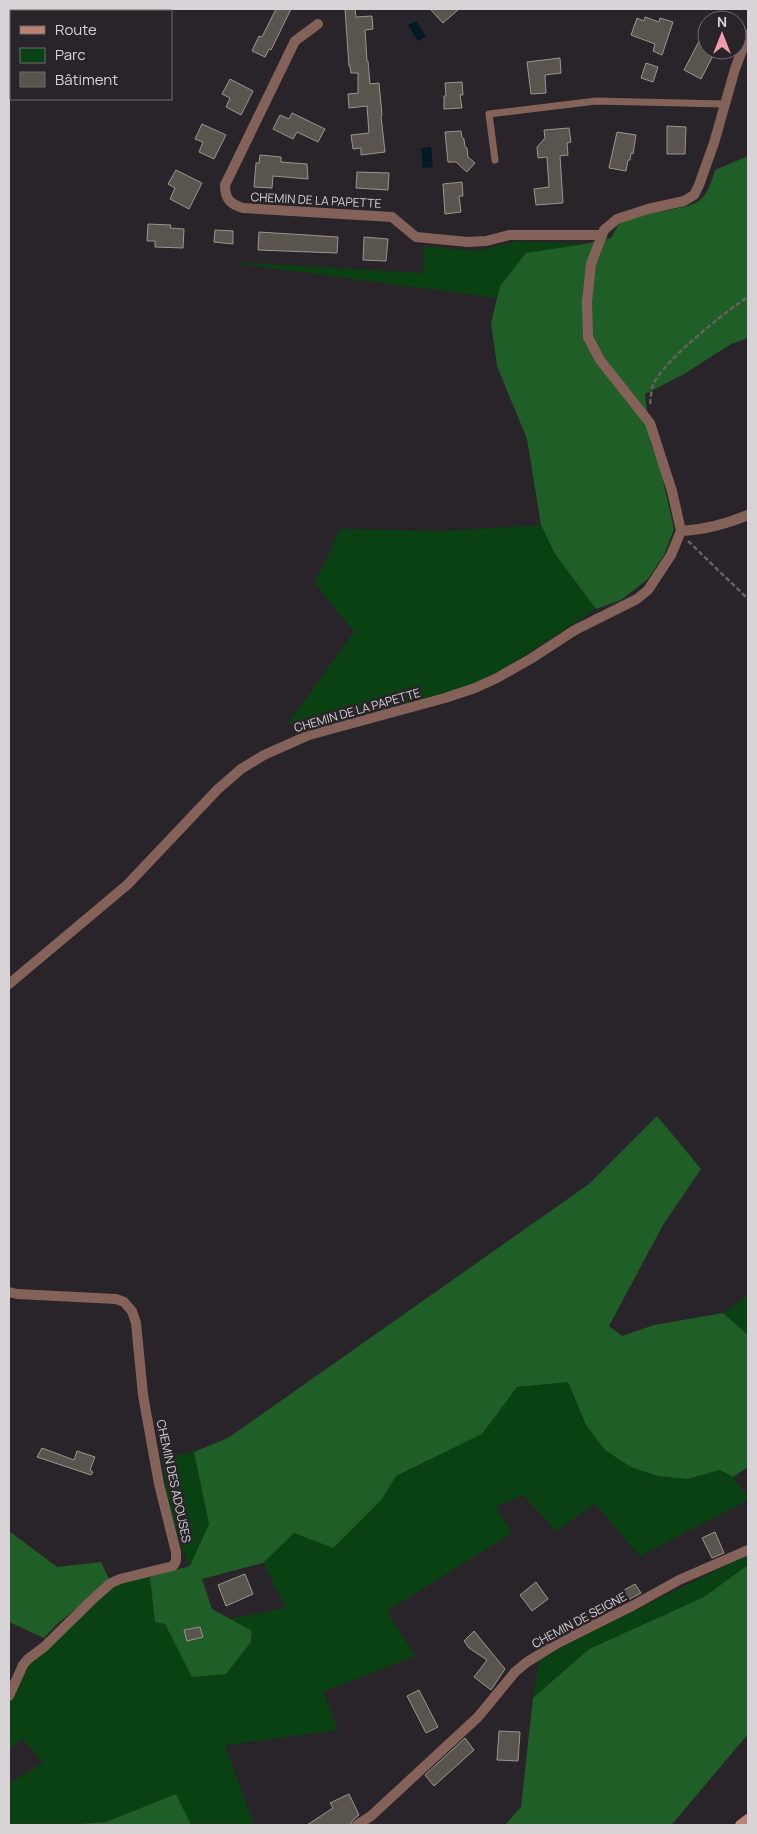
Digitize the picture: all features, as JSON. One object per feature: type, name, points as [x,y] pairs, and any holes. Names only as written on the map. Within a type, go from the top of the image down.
[{"type":"main road","points":[[740,1825],[748,1819]]},
{"type":"street","name":"CHEMIN DE LA PAPETTE","points":[[318,24],[295,40],[225,186],[228,200],[235,206],[392,217],[416,237],[468,242],[486,241],[508,235],[602,235]]},
{"type":"street","points":[[748,34],[735,69],[714,143],[694,195],[684,201],[616,218],[604,230],[591,264],[587,302],[588,337],[600,360],[650,423],[672,491],[681,531],[722,526],[748,515]]},
{"type":"street","name":"CHEMIN DE LA PAPETTE","points":[[9,984],[127,885],[218,789],[241,769],[264,755],[309,735],[445,698],[497,678],[575,630],[637,599],[648,590],[671,555],[681,531]]},
{"type":"street","name":"CHEMIN DES ADOUSES","points":[[9,1292],[16,1294],[116,1299],[124,1302],[132,1311],[136,1323],[143,1395],[159,1484],[176,1552],[176,1561],[173,1566],[111,1583],[44,1647],[28,1659],[9,1696]]},
{"type":"street","name":"CHEMIN DE SEIGNE","points":[[357,1825],[365,1821],[478,1717],[516,1672],[539,1654],[679,1580],[748,1550]]},
{"type":"lane","points":[[495,160],[489,114],[596,101],[725,104]]},
{"type":"path","points":[[650,423],[652,386],[659,373],[676,356],[748,296]]},
{"type":"path","points":[[681,531],[702,556],[748,599]]},
{"type":"green space","points":[[748,156],[748,338],[731,344],[684,374],[645,394],[651,445],[659,463],[674,529],[664,555],[648,579],[621,600],[596,609],[555,554],[541,525],[527,439],[497,366],[491,323],[500,286],[526,253],[611,238],[619,224],[625,220],[691,205],[705,195],[715,170]]},
{"type":"green space","points":[[518,241],[585,244],[526,253],[500,286],[497,298],[226,262],[424,273],[423,246],[477,251]]},
{"type":"green space","points":[[541,525],[555,554],[596,609],[499,672],[466,688],[302,729],[289,722],[354,632],[314,582],[340,529],[442,531]]},
{"type":"green space","points":[[657,1116],[701,1169],[663,1225],[609,1326],[622,1336],[654,1325],[723,1313],[748,1335],[748,1467],[733,1477],[720,1470],[687,1479],[658,1476],[631,1467],[605,1450],[586,1425],[568,1382],[517,1387],[482,1434],[396,1476],[382,1499],[333,1548],[294,1533],[263,1563],[202,1579],[212,1609],[252,1631],[251,1642],[226,1674],[192,1677],[165,1624],[155,1622],[150,1577],[190,1566],[209,1524],[194,1452],[228,1438],[589,1184]]},
{"type":"green space","points":[[748,1295],[748,1335],[723,1313]]},
{"type":"green space","points":[[568,1382],[586,1425],[687,1479],[720,1470],[733,1477],[748,1497],[748,1500],[640,1556],[595,1504],[556,1531],[523,1495],[496,1507],[512,1533],[387,1611],[415,1656],[323,1692],[338,1730],[225,1745],[254,1825],[191,1825],[176,1794],[106,1822],[66,1825],[9,1825],[9,1783],[43,1763],[22,1738],[9,1750],[9,1703],[27,1668],[34,1659],[100,1597],[119,1583],[150,1577],[155,1622],[165,1624],[192,1676],[251,1642],[252,1631],[229,1619],[286,1608],[263,1563],[294,1533],[382,1499],[396,1476],[482,1434],[517,1387]]},
{"type":"green space","points":[[194,1452],[209,1524],[190,1566],[172,1524],[161,1457]]},
{"type":"green space","points":[[9,1531],[57,1567],[101,1562],[110,1581],[56,1625],[44,1638],[9,1622]]},
{"type":"green space","points":[[748,1555],[748,1565],[704,1597],[589,1649],[533,1698],[539,1661],[575,1640]]},
{"type":"green space","points":[[748,1565],[748,1734],[673,1823],[671,1825],[505,1825],[521,1807],[533,1698],[589,1649],[704,1597]]},
{"type":"green space","points":[[176,1794],[191,1825],[66,1825],[106,1822]]},
{"type":"water","points":[[416,21],[426,36],[418,41],[408,25]]},
{"type":"water","points":[[431,147],[433,167],[423,168],[421,148]]},
{"type":"building","points":[[276,9],[291,9],[271,50],[269,49],[265,57],[252,51],[259,36],[262,37]]},
{"type":"building","points":[[345,9],[355,9],[356,17],[372,16],[373,29],[365,30],[367,61],[370,84],[379,83],[385,152],[361,155],[361,148],[353,149],[351,135],[369,133],[367,106],[349,108],[348,94],[358,93],[358,73],[351,73],[349,66]]},
{"type":"building","points":[[430,9],[459,9],[443,23]]},
{"type":"building","points":[[645,17],[659,22],[660,18],[673,22],[662,55],[653,51],[655,44],[631,35],[637,18],[644,21]]},
{"type":"building","points":[[697,45],[697,60],[711,60],[701,79],[684,70]]},
{"type":"building","points":[[560,58],[561,73],[545,75],[546,93],[531,94],[527,62]]},
{"type":"building","points":[[646,63],[658,67],[653,82],[641,78]]},
{"type":"building","points":[[230,79],[253,91],[241,115],[226,107],[230,98],[222,94]]},
{"type":"building","points":[[462,82],[463,95],[460,95],[462,108],[444,109],[445,83]]},
{"type":"building","points":[[292,113],[325,129],[318,142],[297,132],[293,139],[273,129],[280,115],[289,119]]},
{"type":"building","points":[[202,124],[226,135],[214,159],[199,152],[203,142],[195,139]]},
{"type":"building","points":[[667,126],[686,127],[685,154],[667,154]]},
{"type":"building","points":[[569,128],[571,142],[567,143],[568,155],[560,156],[563,203],[536,205],[534,189],[549,187],[547,157],[538,158],[537,147],[545,138],[544,130]]},
{"type":"building","points":[[461,131],[468,157],[475,163],[467,172],[456,162],[448,162],[445,132]]},
{"type":"building","points":[[617,132],[636,135],[633,154],[631,153],[630,160],[628,160],[626,171],[609,168]]},
{"type":"building","points":[[260,155],[281,157],[281,162],[307,164],[308,179],[273,176],[272,188],[254,187],[256,163],[259,163]]},
{"type":"building","points":[[176,170],[202,183],[189,209],[170,199],[175,188],[168,184]]},
{"type":"building","points":[[357,172],[389,173],[388,190],[356,188]]},
{"type":"building","points":[[462,182],[463,196],[459,196],[461,212],[445,214],[443,184]]},
{"type":"building","points":[[148,224],[171,225],[170,228],[184,229],[183,248],[155,247],[155,241],[147,241]]},
{"type":"building","points":[[215,230],[233,231],[233,244],[214,242]]},
{"type":"building","points":[[259,232],[338,237],[337,253],[258,250]]},
{"type":"building","points":[[364,237],[388,239],[386,261],[363,260]]},
{"type":"building","points":[[42,1448],[74,1460],[77,1451],[95,1457],[90,1470],[93,1472],[91,1475],[37,1457]]},
{"type":"building","points":[[715,1532],[724,1553],[712,1558],[702,1538]]},
{"type":"building","points":[[245,1574],[253,1594],[226,1606],[218,1585]]},
{"type":"building","points":[[536,1582],[548,1599],[532,1611],[520,1595]]},
{"type":"building","points":[[635,1584],[641,1593],[619,1605],[613,1596]]},
{"type":"building","points":[[200,1627],[203,1637],[187,1641],[184,1630]]},
{"type":"building","points":[[474,1631],[505,1669],[491,1690],[474,1677],[487,1660],[469,1648],[464,1641]]},
{"type":"building","points":[[419,1690],[438,1727],[426,1733],[407,1696]]},
{"type":"building","points":[[499,1731],[520,1732],[518,1761],[497,1760]]},
{"type":"building","points":[[465,1738],[474,1750],[434,1786],[425,1775]]},
{"type":"building","points":[[349,1794],[359,1815],[350,1825],[307,1825],[333,1808],[330,1803]]}]
